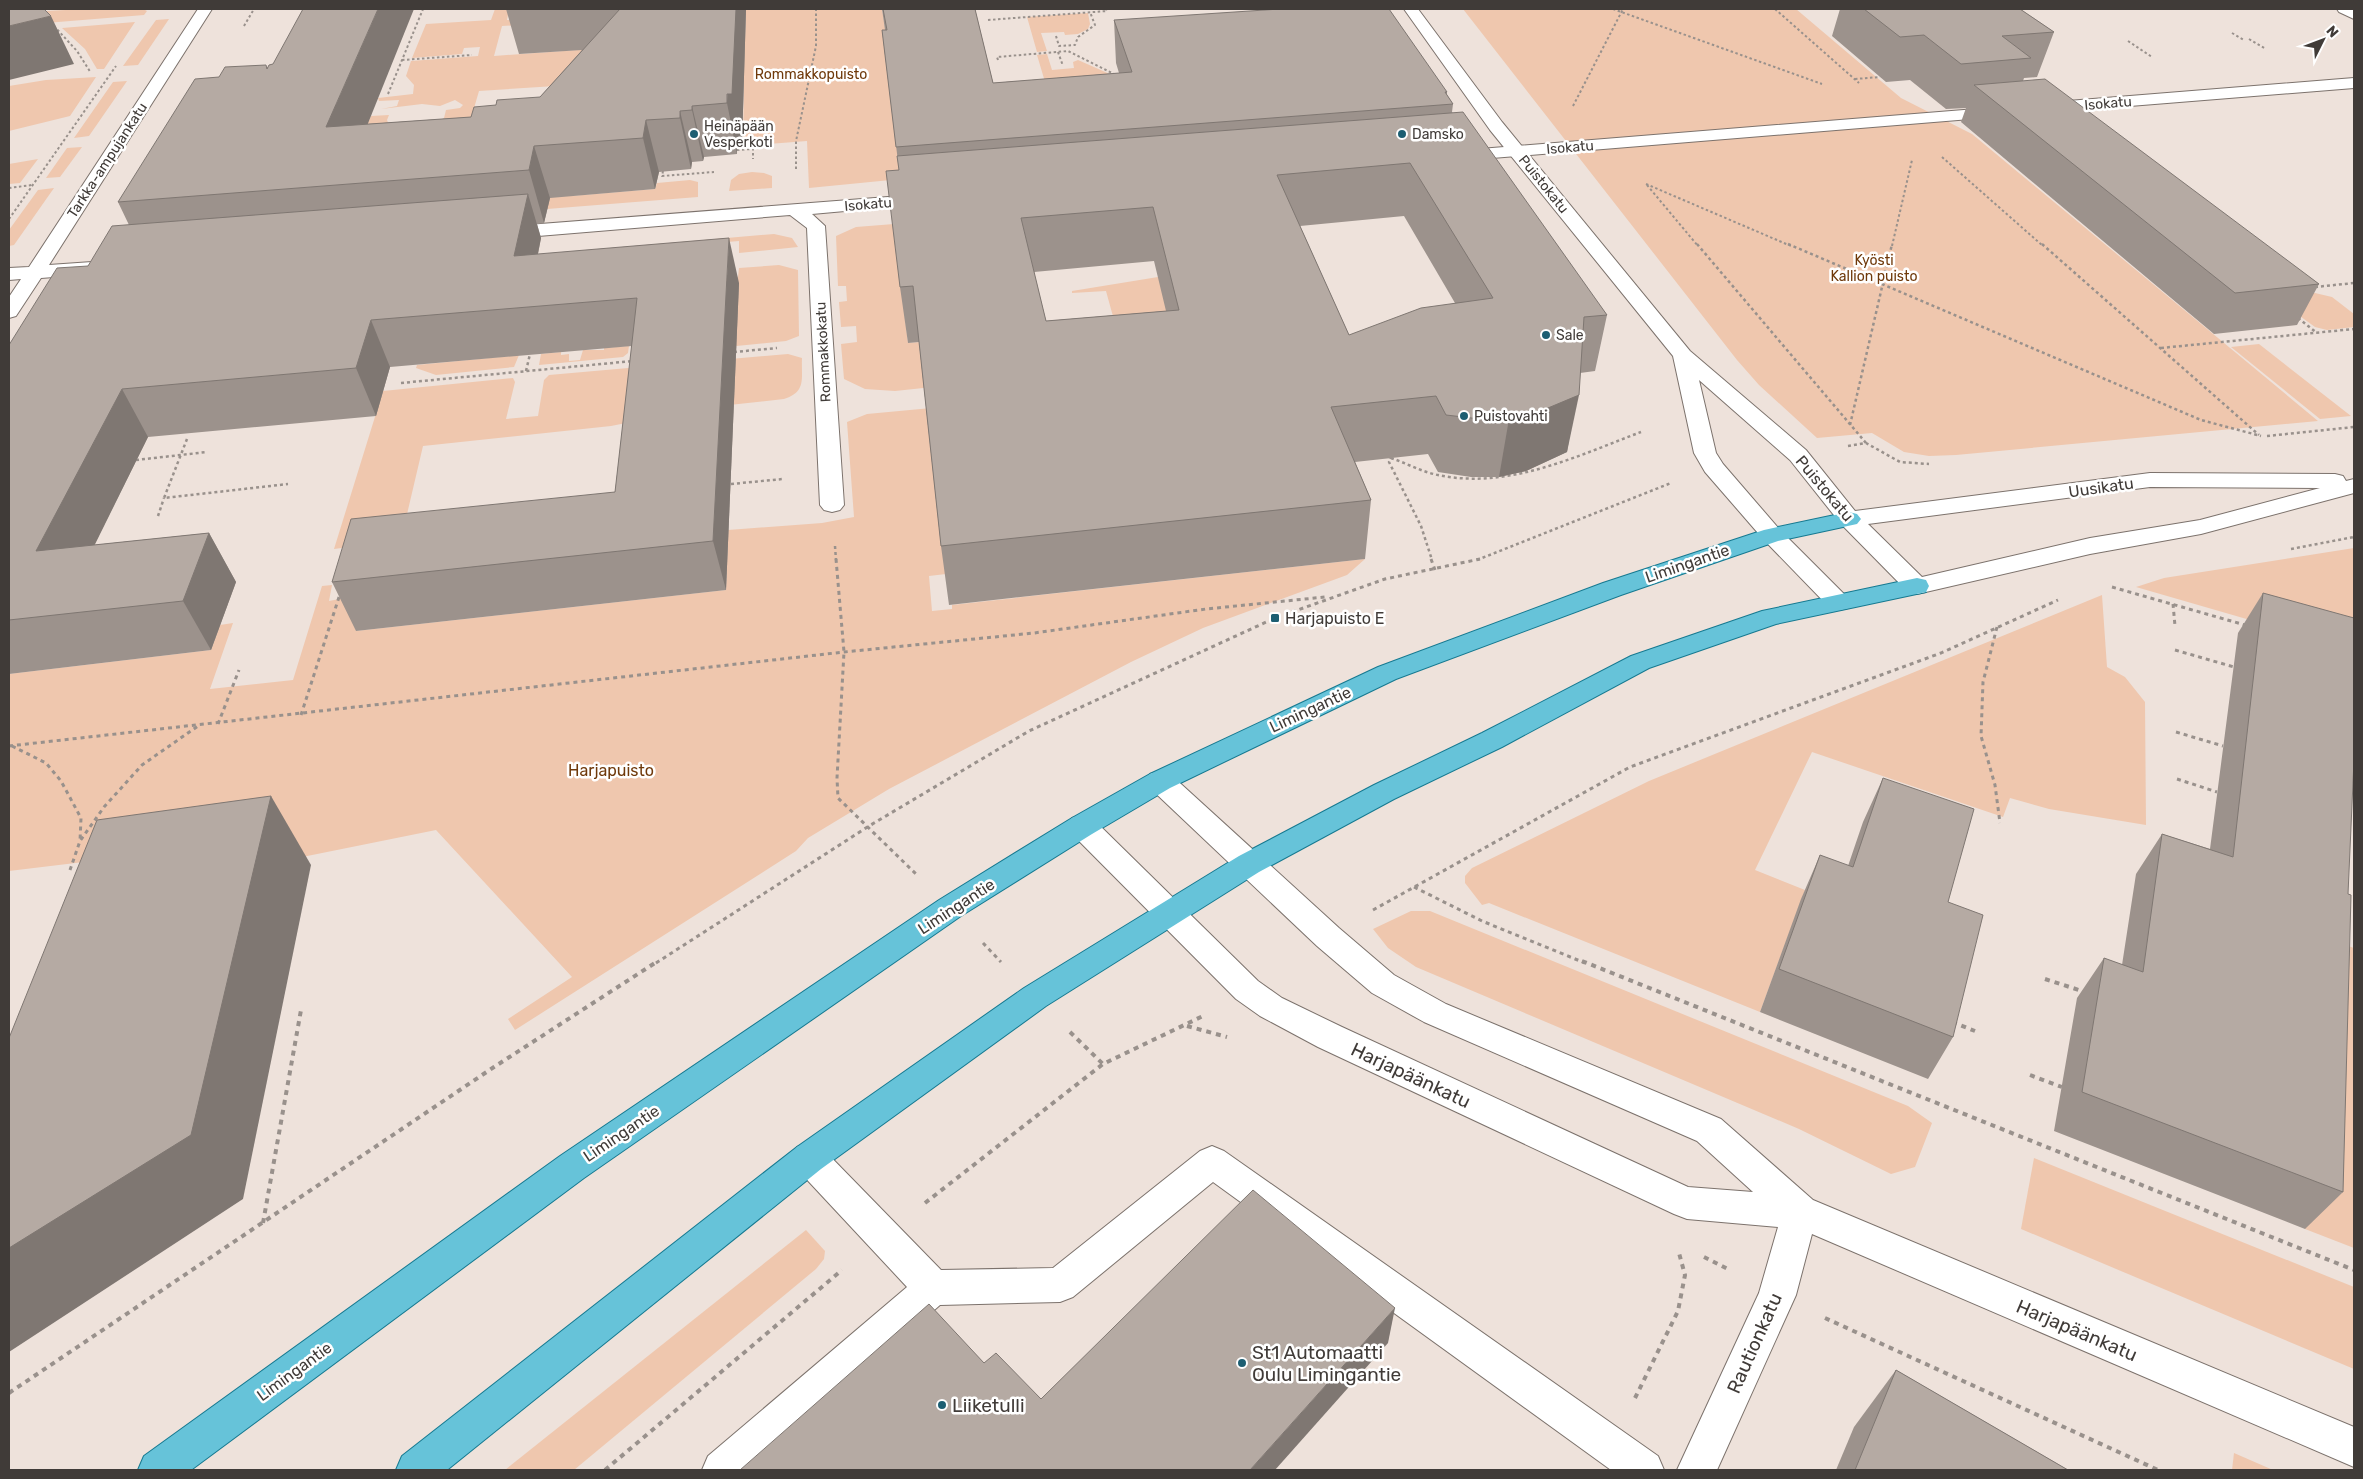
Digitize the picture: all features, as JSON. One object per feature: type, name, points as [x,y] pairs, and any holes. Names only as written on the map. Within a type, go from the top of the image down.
[{"type":"main road","name":"Limingantie","points":[[158,1470],[572,1167],[950,908],[1082,826],[1160,782],[1211,755],[1387,673],[1612,589],[1772,535],[1849,519]]},
{"type":"main road","points":[[416,1470],[809,1158],[1035,997],[1249,864],[1384,792],[1492,740],[1640,662],[1771,617],[1917,586]]},
{"type":"street","name":"Tarkka-ampujankatu","points":[[9,312],[205,9]]},
{"type":"street","name":"Puistokatu","points":[[1411,9],[1517,151],[1683,354],[1798,455],[1849,519],[1917,586]]},
{"type":"street","points":[[2344,9],[2354,15]]},
{"type":"street","name":"Isokatu","points":[[1435,158],[2354,83]]},
{"type":"street","name":"Isokatu","points":[[479,235],[943,198]]},
{"type":"street","name":"Rommakkokatu","points":[[795,210],[816,226],[832,505]]},
{"type":"street","points":[[9,274],[113,266]]},
{"type":"street","name":"Puistokatu","points":[[1683,354],[1705,452],[1712,467],[1772,535],[1839,602]]},
{"type":"street","name":"Uusikatu","points":[[1849,519],[2150,480],[2354,481]]},
{"type":"street","points":[[1917,586],[2090,546],[2201,527],[2354,486]]},
{"type":"street","name":"Harjapäänkatu","points":[[1160,782],[1328,937],[1383,984],[1435,1013],[1709,1130],[1800,1212]]},
{"type":"street","name":"Harjapäänkatu","points":[[1082,826],[1247,990],[1271,1007],[1330,1037],[1677,1199],[1688,1203],[1800,1212],[2354,1447]]},
{"type":"street","points":[[809,1158],[933,1288]]},
{"type":"street","points":[[722,1470],[933,1288],[1060,1285],[1212,1162],[1610,1448],[1644,1470]]},
{"type":"street","name":"Rautionkatu","points":[[1697,1470],[1777,1295],[1800,1212]]},
{"type":"path","points":[[239,34],[254,9]]},
{"type":"path","points":[[388,94],[423,9]]},
{"type":"path","points":[[796,141],[816,46],[816,9]]},
{"type":"path","points":[[988,20],[1107,11],[1106,9]]},
{"type":"path","points":[[1613,9],[1622,10],[1671,30],[1827,86]]},
{"type":"path","points":[[1775,9],[2261,437]]},
{"type":"path","points":[[1572,109],[1622,10]]},
{"type":"path","points":[[1056,36],[1059,46],[1074,44],[1078,37],[1095,26],[1090,12]]},
{"type":"path","points":[[54,26],[77,51],[91,73]]},
{"type":"path","points":[[1671,30],[1676,28]]},
{"type":"path","points":[[2232,33],[2244,40]]},
{"type":"path","points":[[2128,41],[2155,59]]},
{"type":"path","points":[[998,60],[997,57],[1068,51],[1087,62],[1106,69],[1118,77]]},
{"type":"path","points":[[1058,52],[1063,66]]},
{"type":"path","points":[[402,60],[472,55]]},
{"type":"path","points":[[9,219],[117,64]]},
{"type":"path","points":[[1854,79],[1880,77]]},
{"type":"path","points":[[737,150],[753,149],[753,158]]},
{"type":"path","points":[[1850,425],[1912,158],[1933,149]]},
{"type":"path","points":[[663,172],[662,176],[714,172]]},
{"type":"path","points":[[1900,462],[1866,443],[1646,184],[2201,420],[2261,437],[2354,427]]},
{"type":"path","points":[[9,188],[32,186]]},
{"type":"path","points":[[2309,287],[2354,283]]},
{"type":"path","points":[[2294,315],[2317,333]]},
{"type":"path","points":[[2161,348],[2354,329]]},
{"type":"path","points":[[734,352],[823,344]]},
{"type":"path","points":[[526,371],[530,354]]},
{"type":"path","points":[[401,383],[638,361]]},
{"type":"path","points":[[1384,454],[1437,475],[1473,480],[1501,479],[1527,473],[1641,432]]},
{"type":"path","points":[[158,516],[188,439]]},
{"type":"path","points":[[1798,455],[1866,443]]},
{"type":"path","points":[[136,460],[207,452]]},
{"type":"path","points":[[1391,458],[1389,462],[1421,526],[1435,570]]},
{"type":"path","points":[[9,1393],[502,1062],[869,826],[1029,731],[1275,618],[1385,579],[1471,562],[1712,467]]},
{"type":"path","points":[[731,484],[830,473]]},
{"type":"path","points":[[164,498],[288,484]]},
{"type":"path","points":[[832,505],[844,652],[837,778],[838,798],[869,826],[1035,997],[1103,1064]]},
{"type":"path","points":[[2111,586],[2249,627]]},
{"type":"path","points":[[300,715],[340,594]]},
{"type":"path","points":[[10,746],[300,715],[844,652],[1034,633],[1206,609],[1330,597]]},
{"type":"path","points":[[2173,604],[2175,626]]},
{"type":"path","points":[[1328,937],[1414,886],[1630,767],[1941,653],[2037,608]]},
{"type":"path","points":[[1997,626],[1983,682],[1981,736],[1995,785],[2000,823]]},
{"type":"path","points":[[2175,650],[2234,667]]},
{"type":"path","points":[[218,724],[239,670]]},
{"type":"path","points":[[70,870],[80,841],[104,807],[142,765],[198,726]]},
{"type":"path","points":[[2176,732],[2223,746]]},
{"type":"path","points":[[10,746],[46,763],[61,781],[81,818],[80,841]]},
{"type":"path","points":[[2178,779],[2217,792]]},
{"type":"path","points":[[1414,886],[1482,920],[1982,1123],[2354,1270]]},
{"type":"path","points":[[2045,978],[2090,994]]},
{"type":"path","points":[[263,1222],[301,1010]]},
{"type":"path","points":[[1943,1018],[1975,1031]]},
{"type":"path","points":[[2030,1075],[2062,1087]]},
{"type":"path","points":[[1610,1448],[1678,1311],[1685,1275],[1677,1245]]},
{"type":"green space","points":[[84,9],[143,9],[147,11],[144,15],[9,26],[9,13]]},
{"type":"green space","name":"Rommakkopuisto","points":[[495,9],[509,9],[507,20],[532,18],[534,24],[502,26],[494,56],[745,38],[746,10],[711,12],[711,9],[882,9],[889,54],[901,179],[809,188],[807,141],[743,146],[744,77],[479,91],[465,139],[357,147],[371,116],[389,115],[387,120],[389,125],[436,123],[444,118],[446,110],[460,108],[463,105],[455,100],[440,106],[422,104],[381,109],[397,106],[399,100],[379,101],[378,98],[413,94],[414,85],[406,76],[411,61],[478,56],[480,47],[464,48],[462,54],[412,58],[426,24],[491,20]]},
{"type":"green space","name":"Kyösti Kallion puisto","points":[[1463,9],[1796,9],[1901,98],[1972,134],[2318,421],[1929,456],[1904,452],[1872,433],[1817,438],[1759,385],[1737,360]]},
{"type":"green space","points":[[1088,13],[1090,24],[1088,29],[1078,34],[1065,35],[1064,32],[1041,33],[1047,51],[1037,52],[1027,17]]},
{"type":"green space","points":[[169,19],[138,65],[123,66],[156,20]]},
{"type":"green space","points":[[135,22],[104,69],[97,69],[85,49],[62,28]]},
{"type":"green space","points":[[1047,54],[1052,70],[1074,68],[1073,62],[1078,60],[1112,75],[1048,92],[1037,55]]},
{"type":"green space","points":[[96,77],[70,116],[9,131],[9,86],[46,80]]},
{"type":"green space","points":[[127,81],[89,136],[74,138],[113,82]]},
{"type":"green space","points":[[82,147],[60,177],[46,178],[67,148]]},
{"type":"green space","points":[[38,159],[20,183],[9,184],[9,164]]},
{"type":"green space","points":[[752,172],[772,176],[772,188],[729,191],[731,180],[739,174]]},
{"type":"green space","points":[[690,180],[698,182],[698,197],[547,209],[551,191],[571,196],[655,189],[657,183]]},
{"type":"green space","points":[[54,188],[14,245],[9,246],[9,230],[38,190]]},
{"type":"green space","points":[[894,224],[908,343],[920,342],[1086,371],[895,391],[865,389],[844,379],[841,344],[857,342],[856,326],[841,327],[839,302],[847,301],[846,286],[838,286],[836,236],[856,227]]},
{"type":"green space","points":[[774,234],[792,238],[798,247],[739,253],[739,241],[421,268],[414,265]]},
{"type":"green space","points":[[779,265],[798,270],[799,336],[786,341],[656,354],[652,344],[447,309],[449,302],[738,277],[739,268]]},
{"type":"green space","points":[[1158,277],[1181,308],[1125,360],[1106,291],[1072,293],[1072,291]]},
{"type":"green space","points":[[2315,293],[2332,297],[2354,314],[2354,327],[2327,330],[2315,327],[2272,296]]},
{"type":"green space","points":[[2259,344],[2351,416],[2320,419],[2231,347]]},
{"type":"green space","points":[[629,346],[628,353],[623,357],[539,365],[541,354],[561,352],[561,355],[569,354],[569,361],[580,360],[583,350],[604,350],[604,348]]},
{"type":"green space","points":[[788,354],[802,358],[802,378],[800,388],[784,399],[637,415],[626,423],[611,426],[423,446],[404,527],[379,543],[334,549],[383,391],[513,378],[515,382],[506,419],[538,416],[544,380],[549,375]]},
{"type":"green space","points":[[519,355],[514,367],[436,375],[416,368],[417,365]]},
{"type":"green space","name":"Harjapuisto","points":[[985,403],[946,574],[929,576],[932,611],[952,609],[952,605],[1365,559],[1347,575],[1203,628],[1131,662],[889,789],[808,838],[796,851],[515,1030],[508,1019],[572,977],[436,830],[173,883],[150,854],[9,871],[9,674],[211,650],[220,625],[233,623],[210,689],[293,680],[322,586],[332,585],[329,601],[350,597],[356,631],[726,590],[728,530],[822,523],[854,517],[847,422],[867,414]]},
{"type":"green space","points":[[2354,548],[2354,650],[2136,587],[2164,578]]},
{"type":"green space","points":[[2102,595],[2107,667],[2125,677],[2145,702],[2146,825],[2049,809],[2010,798],[2003,817],[1812,752],[1755,870],[1805,890],[1760,1012],[1489,903],[1482,905],[1465,883],[1465,876],[1472,868],[1649,781]]},
{"type":"green space","points":[[1411,911],[1430,911],[1908,1106],[1932,1123],[1915,1167],[1891,1174],[1799,1129],[1416,967],[1388,948],[1373,929]]},
{"type":"green space","points":[[2318,936],[2354,948],[2354,1248],[2305,1229]]},
{"type":"green space","points":[[2034,1158],[2354,1287],[2354,1369],[2021,1229]]},
{"type":"green space","points":[[806,1230],[825,1251],[824,1259],[816,1269],[574,1470],[505,1470]]},
{"type":"green space","points":[[2234,1453],[2273,1470],[2232,1470]]},
{"type":"building","points":[[9,9],[44,9],[51,16],[9,26]]},
{"type":"building","points":[[303,9],[378,9],[326,127],[471,117],[474,107],[496,105],[497,100],[540,97],[620,9],[736,9],[732,94],[727,94],[727,103],[692,106],[692,110],[680,111],[680,118],[646,120],[643,138],[534,146],[529,170],[118,202],[195,79],[219,77],[225,67],[266,65],[267,69],[269,65],[273,64]]},
{"type":"building","points":[[883,9],[975,9],[993,83],[1132,72],[1114,20],[1280,9],[1389,9],[1447,92],[1445,92],[1453,104],[896,147],[882,30],[887,30]]},
{"type":"building","points":[[1864,9],[2020,9],[2054,32],[2002,36],[2031,58],[1961,64],[1924,35],[1900,37]]},
{"type":"building","points":[[2045,79],[2319,284],[2235,293],[1974,85]]},
{"type":"building","points":[[1463,112],[1607,315],[1584,317],[1579,395],[1536,413],[1509,419],[1480,419],[1446,415],[1436,396],[1331,407],[1371,500],[941,546],[913,286],[900,287],[886,171],[899,170],[897,156]],"holes":[[[1410,163],[1493,298],[1421,308],[1349,335],[1277,175]],[[1153,207],[1179,310],[1046,321],[1021,218]]]},
{"type":"building","points":[[528,194],[514,256],[729,238],[713,541],[332,582],[351,519],[615,492],[637,298],[371,320],[356,368],[122,389],[36,551],[209,533],[183,601],[9,620],[9,345],[57,268],[88,266],[112,226]]},
{"type":"building","points":[[2263,593],[2354,618],[2354,760],[2348,894],[2351,895],[2343,1192],[2082,1092],[2104,958],[2143,972],[2162,834],[2233,857]]},
{"type":"building","points":[[1883,778],[1974,809],[1948,902],[1983,915],[1953,1037],[1779,969],[1820,855],[1853,867]]},
{"type":"building","points":[[271,796],[191,1135],[9,1248],[9,1038],[97,820]]},
{"type":"building","points":[[1253,1190],[1395,1308],[1250,1470],[740,1470],[929,1304],[984,1363],[996,1353],[1041,1399]]},
{"type":"building","points":[[1896,1370],[2068,1470],[1855,1470]]},
{"type":"place","name":"Heinäpään Vesperkoti","points":[[694,134]]},
{"type":"place","name":"Damsko","points":[[1402,134]]},
{"type":"place","name":"Sale","points":[[1546,335]]},
{"type":"place","name":"Puistovahti","points":[[1464,416]]},
{"type":"place","name":"Harjapuisto E","points":[[1275,618]]},
{"type":"place","name":"St1 Automaatti Oulu Limingantie","points":[[1242,1363]]},
{"type":"place","name":"Liiketulli","points":[[942,1405]]}]
